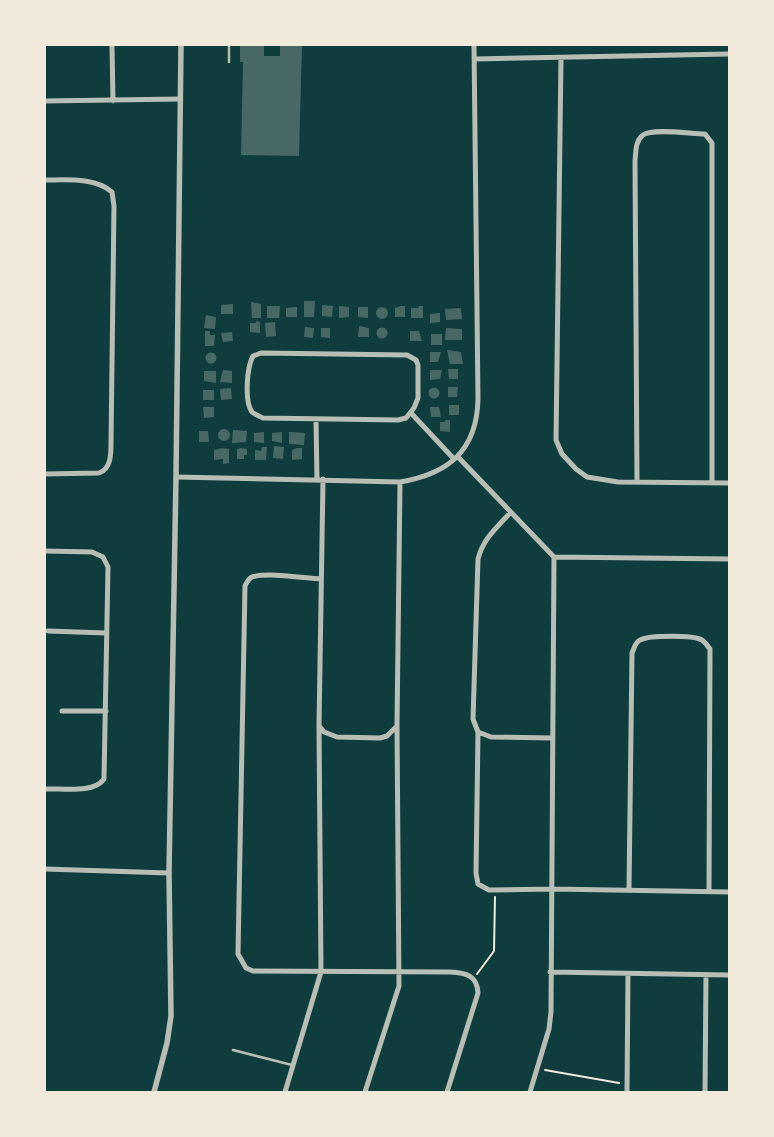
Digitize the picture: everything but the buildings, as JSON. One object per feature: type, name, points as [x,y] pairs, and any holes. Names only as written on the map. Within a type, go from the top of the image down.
[{"type":"street","points":[[112,45],[113,100]]},
{"type":"street","points":[[154,1092],[167,1043],[171,1016],[169,873],[176,477],[180,45]]},
{"type":"street","points":[[176,477],[400,482],[425,478],[456,458],[472,435],[477,414],[474,45]]},
{"type":"street","points":[[474,59],[729,54]]},
{"type":"street","points":[[561,58],[556,440],[562,454],[576,469],[587,477],[604,481],[729,483]]},
{"type":"street","points":[[45,101],[180,99]]},
{"type":"street","points":[[637,482],[636,146],[642,136],[650,132],[705,134],[712,143],[714,304],[712,482]]},
{"type":"street","points":[[45,180],[96,183],[109,188],[113,197],[112,444],[108,465],[106,470],[99,474],[45,474]]},
{"type":"street","points":[[268,352],[407,355],[416,360],[418,398],[411,413],[406,418],[398,420],[316,420],[262,418],[253,413],[248,403],[248,364],[253,356],[268,352]]},
{"type":"street","points":[[411,413],[554,557],[729,559]]},
{"type":"street","points":[[316,420],[317,479]]},
{"type":"street","points":[[285,1092],[321,972],[319,726],[323,479]]},
{"type":"street","points":[[365,1092],[397,996],[400,971],[397,725],[400,482]]},
{"type":"street","points":[[510,513],[487,538],[481,547],[478,559],[473,719],[478,732],[476,879],[484,888],[495,891],[553,889],[729,892]]},
{"type":"street","points":[[45,551],[92,552],[107,560],[105,772],[101,782],[88,787],[45,789]]},
{"type":"street","points":[[530,1092],[549,1029],[553,889],[554,557]]},
{"type":"street","points":[[321,579],[263,576],[253,577],[248,580],[245,586],[238,939],[241,962],[246,968],[253,971],[462,972],[474,978],[477,983],[478,993],[447,1092]]},
{"type":"street","points":[[48,632],[106,633]]},
{"type":"street","points":[[629,890],[632,653],[640,639],[669,637],[695,638],[706,643],[710,649],[709,892]]},
{"type":"street","points":[[62,711],[106,711]]},
{"type":"street","points":[[319,726],[324,732],[337,737],[380,738],[393,732],[397,725]]},
{"type":"street","points":[[478,732],[491,737],[552,738]]},
{"type":"street","points":[[45,869],[169,873]]},
{"type":"street","points":[[550,972],[729,975]]},
{"type":"street","points":[[627,1092],[628,974]]},
{"type":"street","points":[[705,1092],[706,975]]},
{"type":"lane","points":[[229,45],[229,62]]},
{"type":"lane","points":[[233,1050],[294,1065]]},
{"type":"path","points":[[474,978],[494,951],[495,891]]},
{"type":"path","points":[[538,1068],[589,1080],[628,1085]]}]
